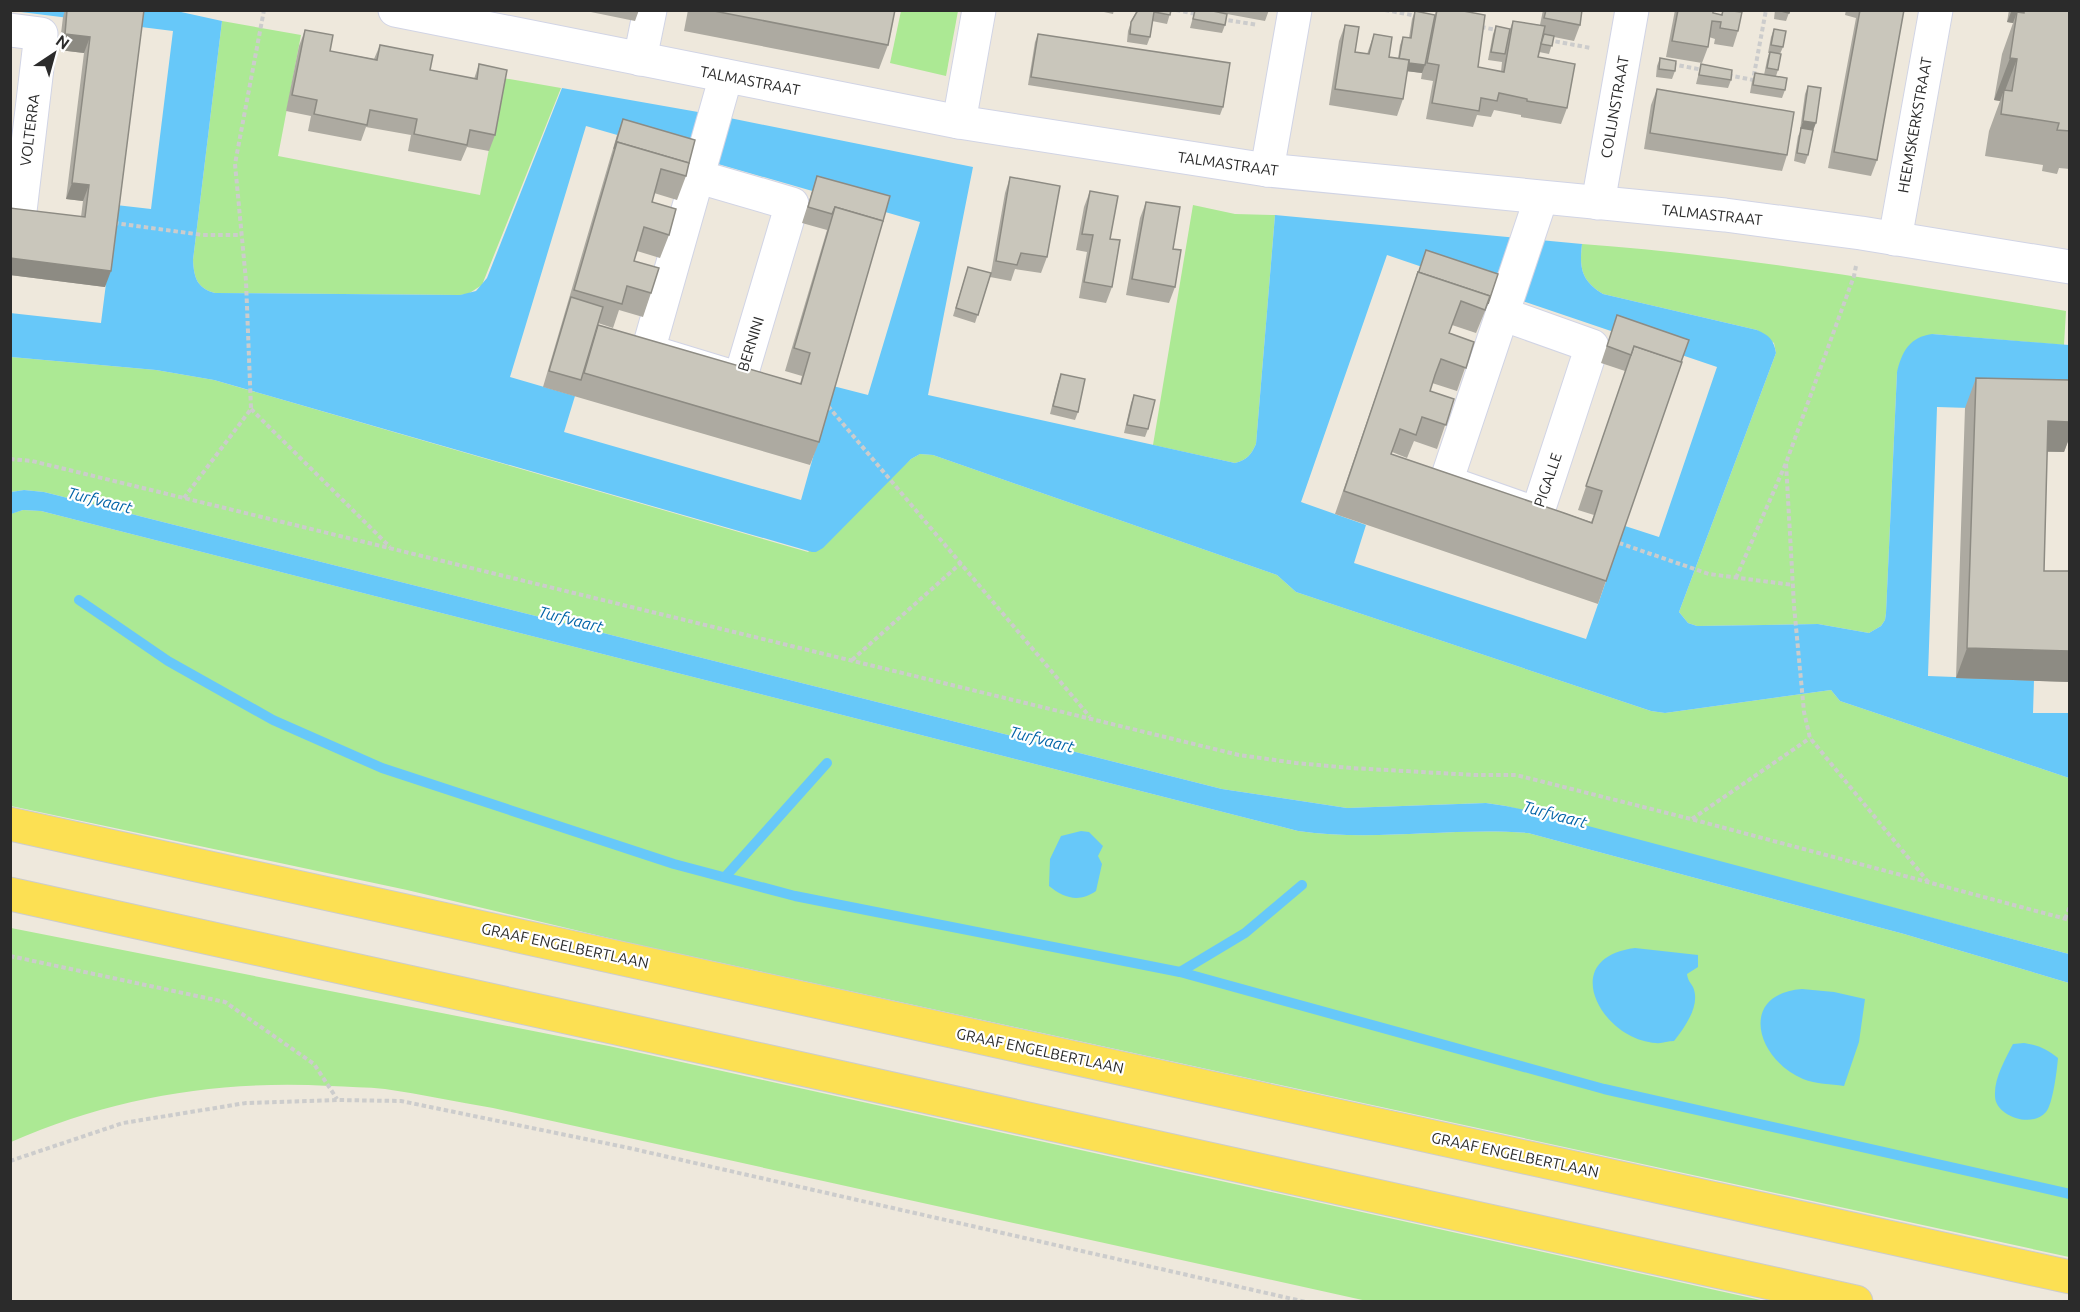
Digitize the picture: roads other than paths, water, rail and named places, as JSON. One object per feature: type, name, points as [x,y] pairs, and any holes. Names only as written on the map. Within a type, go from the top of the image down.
[{"type":"main road","name":"GRAAF ENGELBERTLAAN","points":[[10,824],[2070,1277]]},
{"type":"main road","points":[[10,894],[1856,1302]]},
{"type":"street","name":"TALMASTRAAT","points":[[394,10],[959,122],[1267,170],[1725,215],[1861,233],[2070,267]]},
{"type":"street","points":[[640,59],[650,10]]},
{"type":"street","points":[[959,122],[979,10]]},
{"type":"street","name":"COLIJNSTRAAT","points":[[1599,203],[1632,10]]},
{"type":"street","name":"HEEMSKERKSTRAAT","points":[[1895,239],[1936,10]]},
{"type":"street","points":[[1267,170],[1293,21]]},
{"type":"street","name":"VOLTERRA","points":[[10,30],[41,34],[20,210],[10,209]]},
{"type":"street","name":"BERNINI","points":[[701,168],[792,204],[741,379],[648,351],[726,76]]},
{"type":"street","name":"PIGALLE","points":[[1505,305],[1592,346],[1537,514],[1446,482],[1505,305],[1528,238],[1541,198]]},
{"type":"water","points":[[172,10],[222,21],[193,260],[194,272],[200,285],[209,291],[215,293],[460,295],[476,291],[487,278],[562,88],[715,115],[973,167],[928,395],[1235,463],[1248,457],[1256,444],[1275,215],[1582,244],[1581,261],[1586,279],[1603,294],[1757,330],[1770,338],[1775,348],[1776,353],[1679,612],[1688,623],[1697,626],[1818,624],[1869,633],[1881,626],[1886,613],[1897,372],[1908,346],[1918,338],[1932,334],[2069,345],[2069,411],[1937,407],[1928,676],[2034,680],[2033,713],[2069,713],[2069,778],[1840,701],[1831,690],[1665,713],[1651,711],[1296,592],[1277,575],[933,455],[920,454],[911,459],[823,548],[812,552],[214,380],[156,370],[11,357],[10,313],[101,323],[116,205],[151,209],[173,31],[13,11]],"holes":[[[586,126],[920,222],[868,395],[833,386],[801,500],[564,432],[575,396],[510,377]],[[1387,255],[1717,367],[1659,537],[1625,526],[1586,639],[1354,563],[1366,525],[1301,502]]]},
{"type":"water","points":[[24,490],[44,492],[1222,789],[1347,808],[1486,803],[1543,814],[2069,954],[2069,983],[1904,934],[1528,833],[1355,835],[1298,831],[41,511],[23,510],[11,514],[11,492]]},
{"type":"water","points":[[1081,831],[1089,832],[1103,846],[1098,856],[1102,864],[1096,891],[1084,897],[1072,898],[1060,894],[1049,886],[1050,859],[1061,836]]},
{"type":"water","points":[[1635,948],[1698,955],[1698,967],[1687,974],[1693,987],[1695,1001],[1687,1023],[1674,1041],[1658,1043],[1636,1038],[1619,1028],[1605,1014],[1596,998],[1593,982],[1597,967],[1611,955]]},
{"type":"water","points":[[1802,989],[1834,992],[1865,999],[1859,1042],[1844,1086],[1803,1079],[1787,1070],[1774,1058],[1765,1043],[1761,1029],[1762,1015],[1768,1002],[1781,994]]},
{"type":"water","points":[[2024,1043],[2042,1048],[2058,1058],[2051,1102],[2046,1112],[2040,1117],[2024,1120],[2015,1118],[2001,1109],[1997,1103],[1995,1089],[1998,1076],[2013,1044]]},
{"type":"waterway","points":[[79,600],[168,661],[273,720],[382,768],[674,864],[795,896],[1180,972],[1604,1089],[2070,1194]]},
{"type":"waterway","points":[[725,877],[827,763]]},
{"type":"waterway","points":[[1180,972],[1245,933],[1302,885]]},
{"type":"water label","name":"Turfvaart","points":[[100,500]]},
{"type":"water label","name":"Turfvaart","points":[[571,619]]},
{"type":"water label","name":"Turfvaart","points":[[1042,739]]},
{"type":"water label","name":"Turfvaart","points":[[1555,814]]}]
